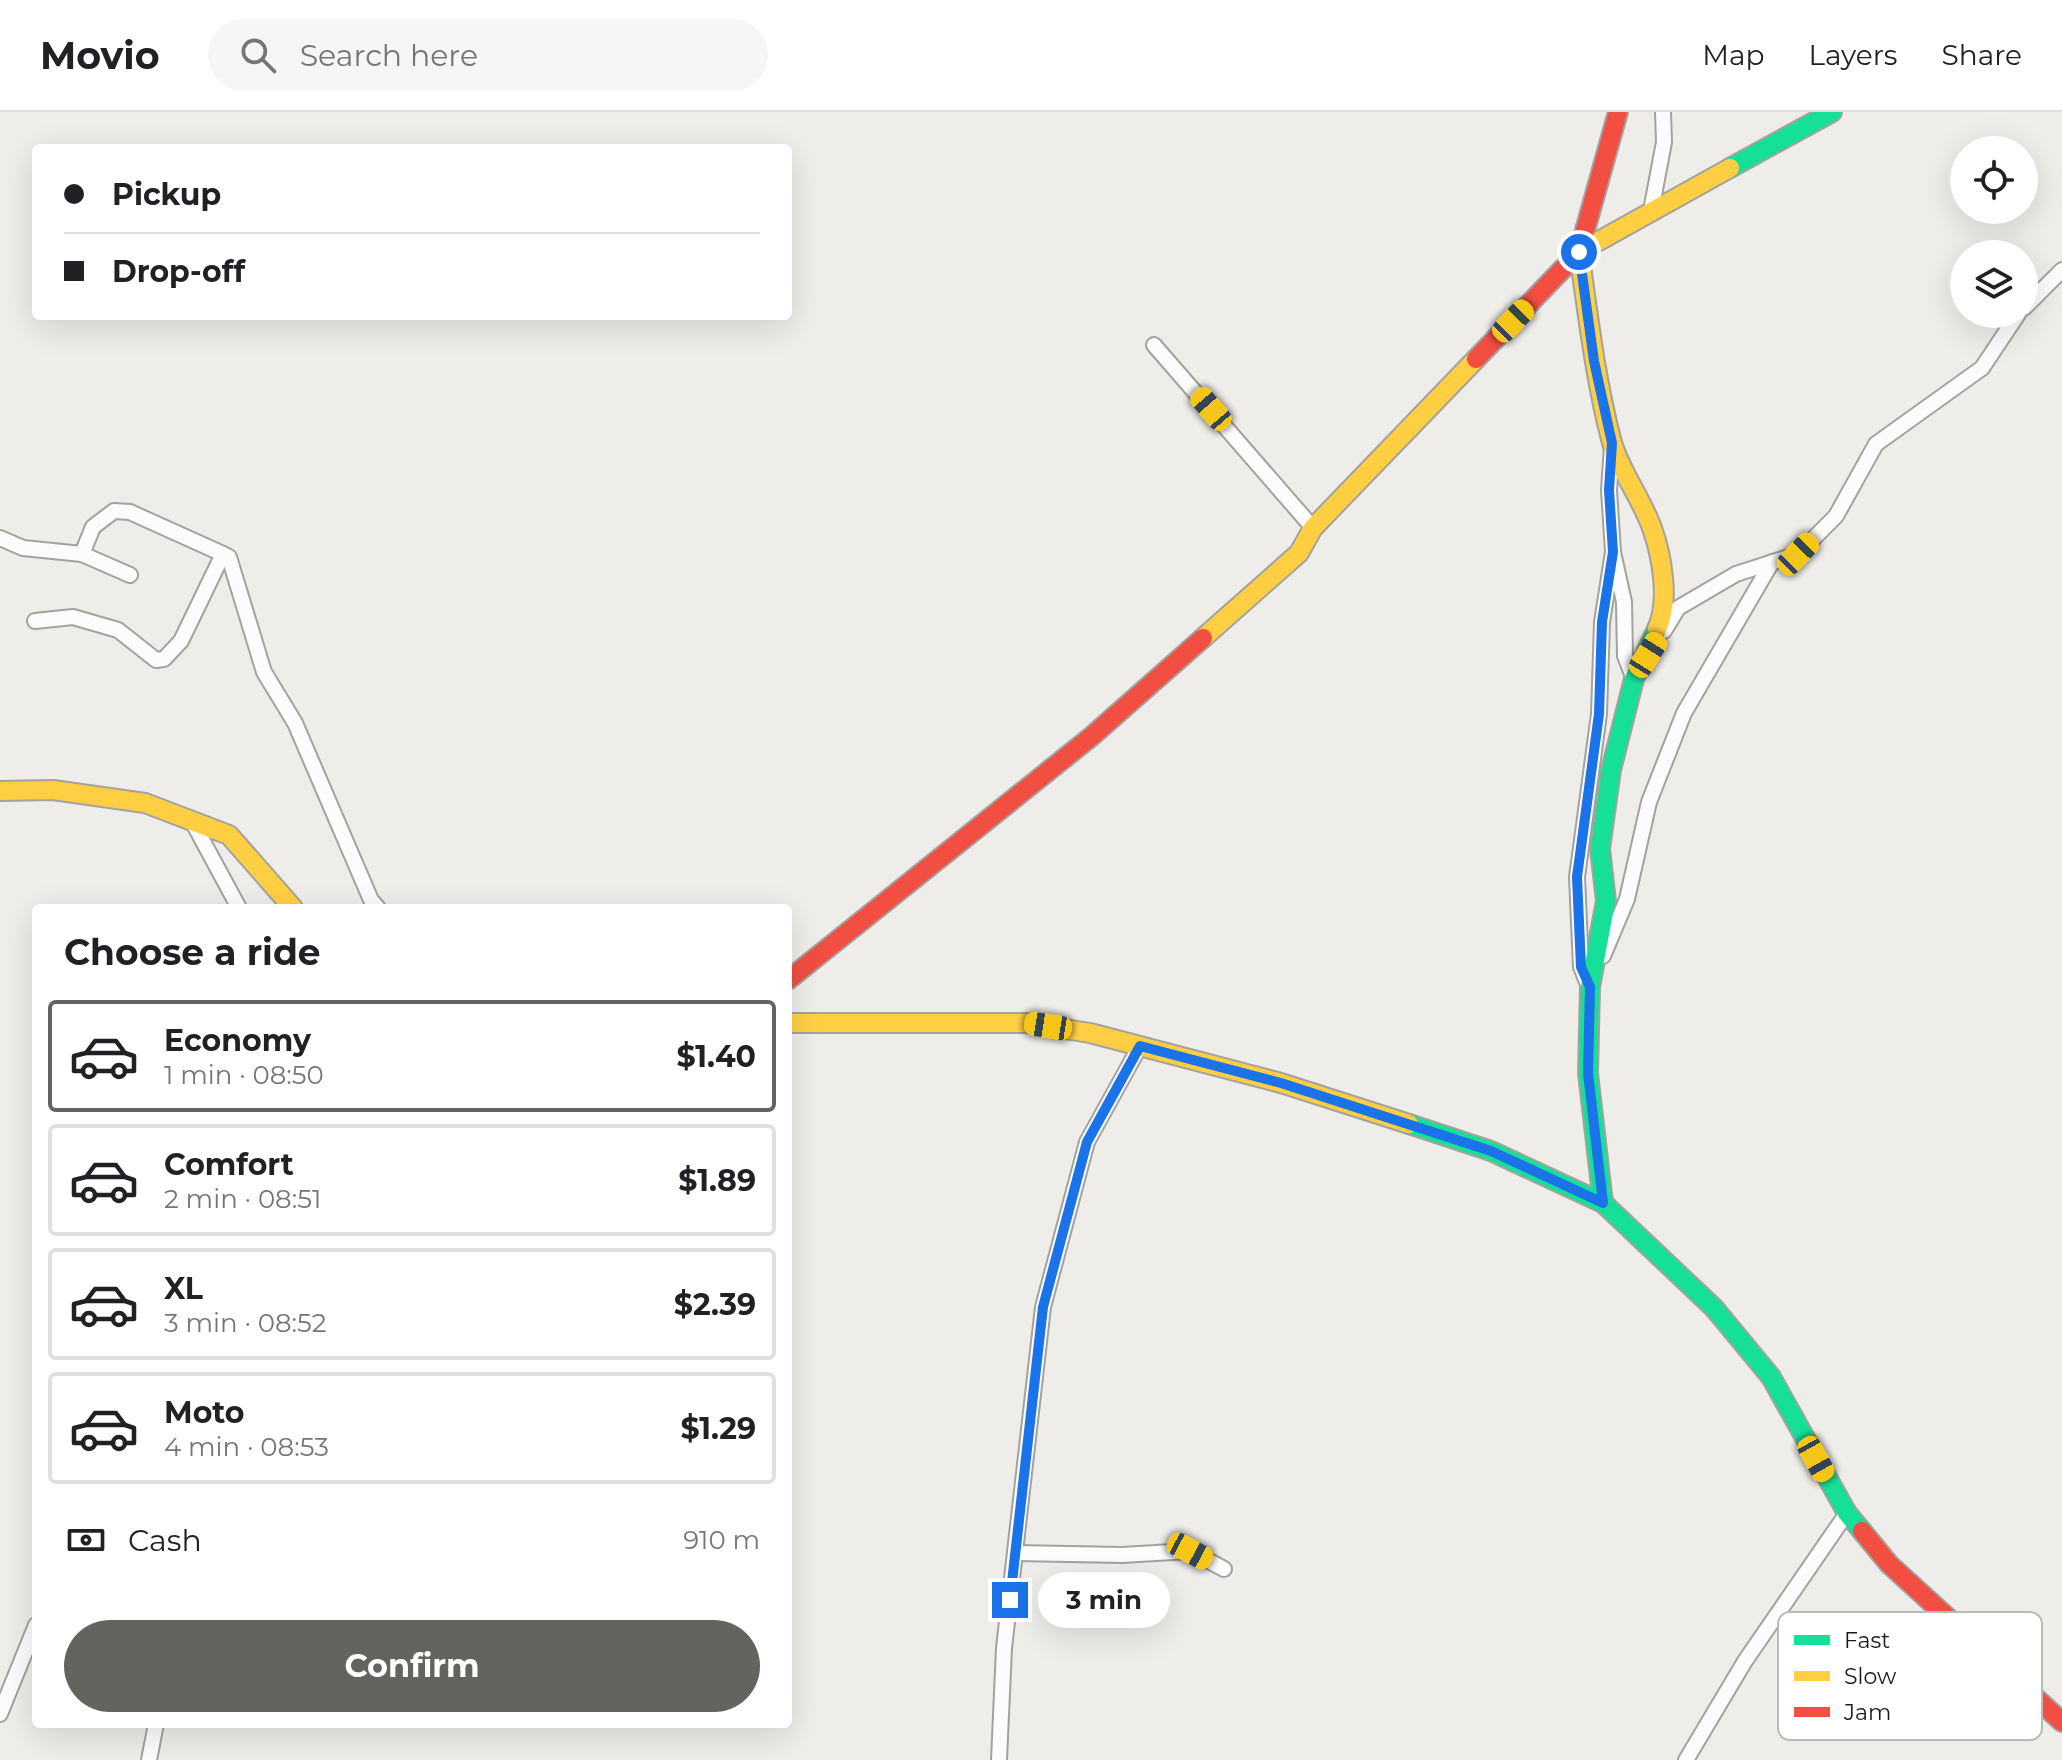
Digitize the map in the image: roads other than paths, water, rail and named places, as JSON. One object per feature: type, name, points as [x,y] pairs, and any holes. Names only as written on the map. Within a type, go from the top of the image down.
[{"type":"street","points":[[1603,1203],[1588,1073],[1590,987],[1606,901],[1600,849],[1609,783],[1634,679],[1663,616],[1663,587],[1653,529],[1612,443],[1594,361],[1579,252],[1618,112]]},
{"type":"street","points":[[1651,211],[1664,142],[1663,112]]},
{"type":"street","points":[[792,977],[1092,736],[1299,553],[1313,528],[1579,252],[1832,112]]},
{"type":"street","points":[[2038,294],[2062,270]]},
{"type":"street","points":[[1634,679],[1678,608],[1736,574],[1798,554],[1836,516],[1876,444],[1982,368],[2009,328]]},
{"type":"street","points":[[1154,345],[1313,528]]},
{"type":"street","points":[[1612,443],[1609,490],[1613,552],[1624,602],[1625,656],[1634,679]]},
{"type":"street","points":[[82,554],[93,527],[114,511],[130,512],[229,557],[241,586],[264,672],[295,723],[374,904]]},
{"type":"street","points":[[0,538],[23,548],[82,554],[130,575]]},
{"type":"street","points":[[1590,987],[1581,967],[1577,877],[1599,714],[1602,622],[1613,552]]},
{"type":"street","points":[[35,621],[73,617],[118,630],[156,660],[164,659],[181,641],[223,554]]},
{"type":"street","points":[[1590,987],[1627,899],[1649,802],[1684,713],[1772,562]]},
{"type":"street","points":[[0,791],[53,790],[145,803],[229,835],[289,904]]},
{"type":"street","points":[[192,821],[237,904]]},
{"type":"street","points":[[792,1023],[1026,1023],[1090,1033],[1281,1083],[1491,1151],[1603,1203],[1714,1308],[1771,1377],[1847,1513],[1889,1564],[1942,1612]]},
{"type":"street","points":[[999,1760],[1004,1648],[1043,1307],[1087,1142],[1140,1046]]},
{"type":"street","points":[[1779,1612],[1847,1513]]},
{"type":"street","points":[[1016,1553],[1122,1555],[1190,1551],[1224,1569]]},
{"type":"street","points":[[1686,1760],[1745,1661],[1778,1613]]},
{"type":"street","points":[[0,1714],[32,1635]]},
{"type":"street","points":[[2042,1704],[2062,1722]]},
{"type":"street","points":[[149,1760],[155,1728]]}]
